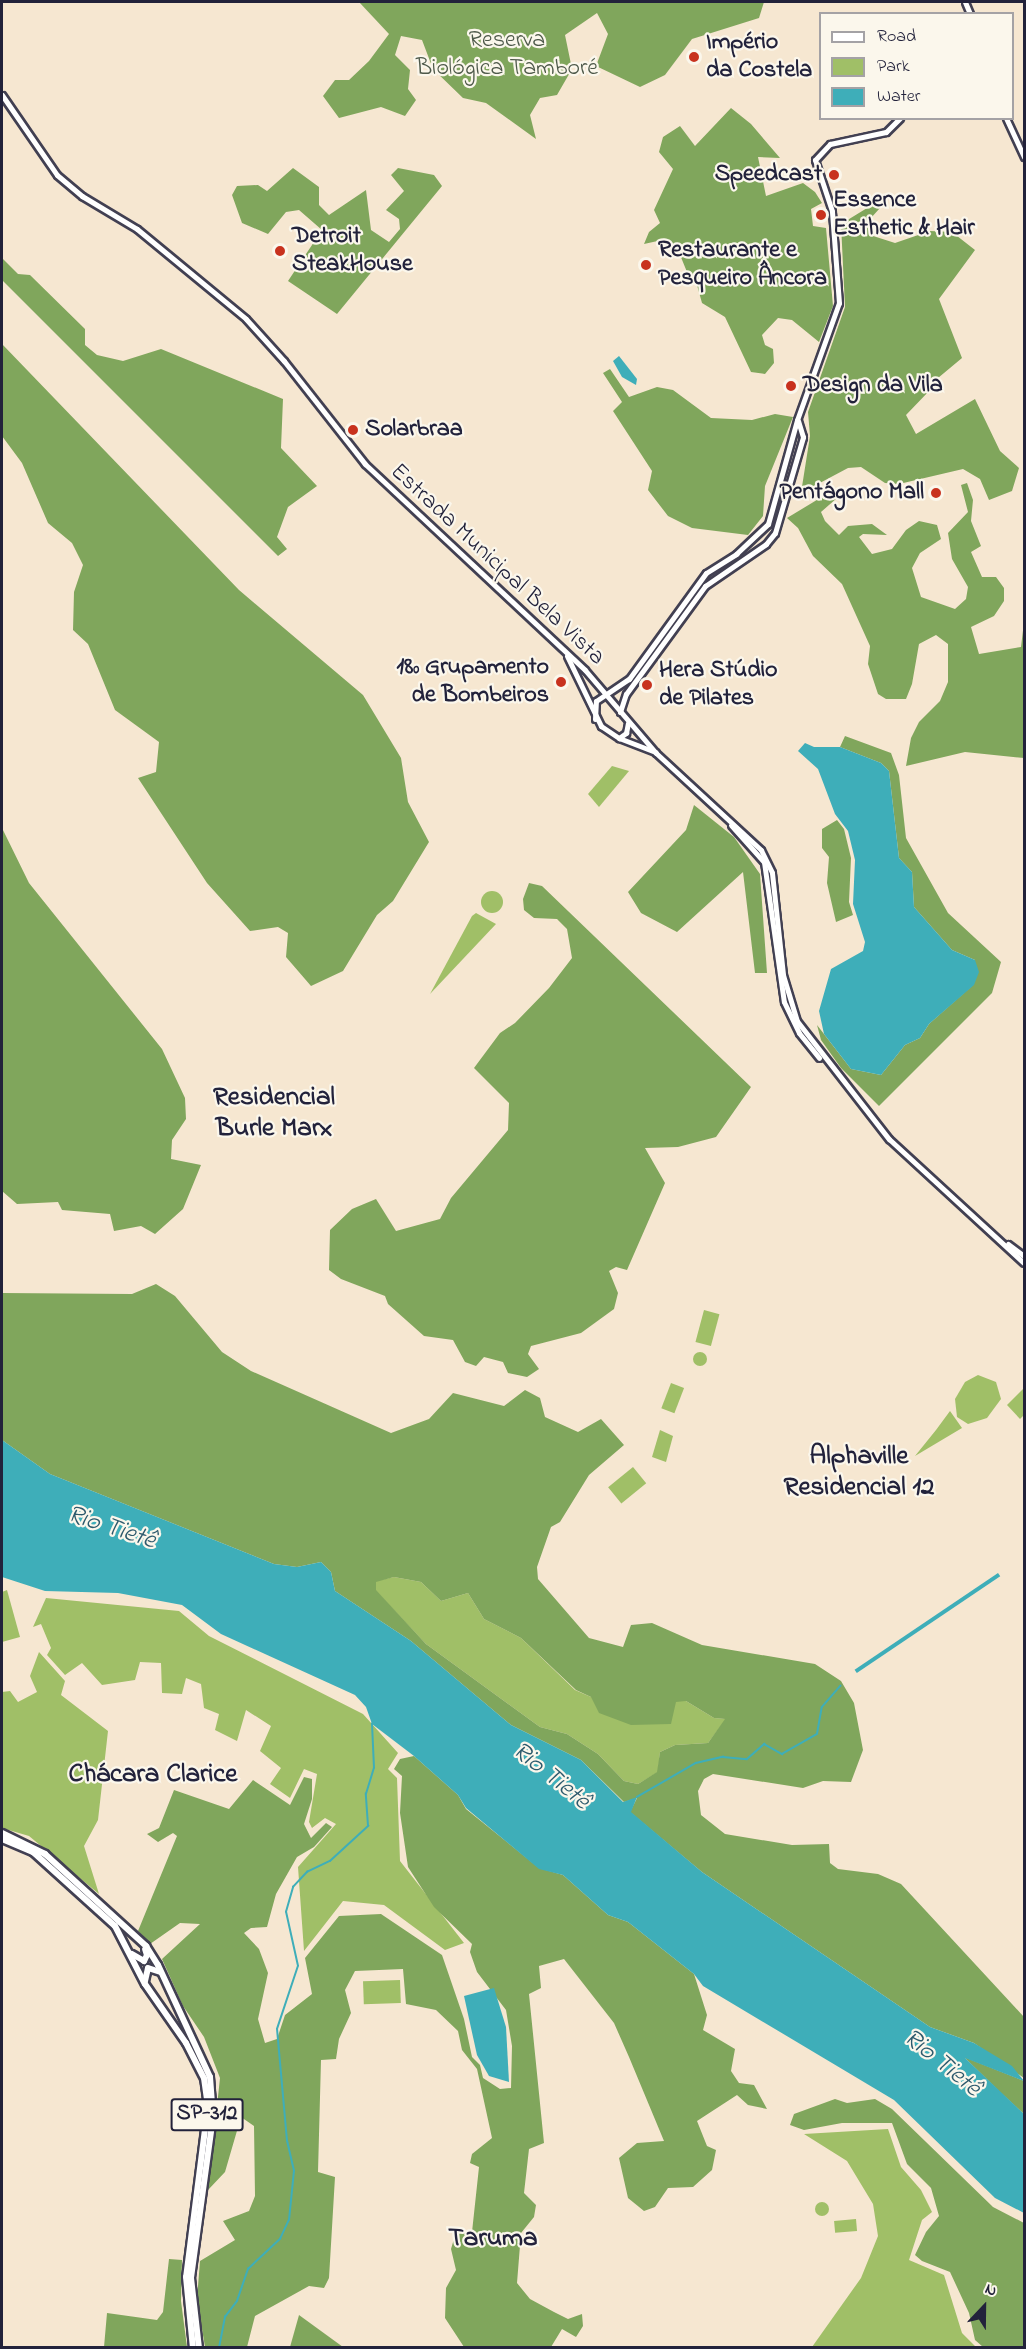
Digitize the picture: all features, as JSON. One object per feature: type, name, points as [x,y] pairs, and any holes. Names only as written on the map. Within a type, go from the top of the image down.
[{"type":"main road","name":"Estrada Municipal Bela Vista","points":[[2,95],[57,175],[136,229],[246,319],[284,360],[365,464],[563,650],[656,753],[718,810],[764,862],[787,1010],[799,1033],[889,1139],[1024,1263]]},
{"type":"main road","points":[[596,719],[595,703],[605,694],[629,680],[706,573],[736,554],[766,527],[770,520],[797,420],[839,303],[832,211],[815,160],[830,144],[886,132],[898,120]]},
{"type":"main road","points":[[1006,120],[1024,157]]},
{"type":"main road","points":[[621,714],[626,694],[705,586],[766,544],[775,533],[803,437],[797,420]]},
{"type":"main road","points":[[788,450],[796,453],[796,460]]},
{"type":"main road","points":[[770,520],[779,525]]},
{"type":"main road","points":[[766,527],[769,533],[775,533]]},
{"type":"main road","points":[[563,650],[596,719],[619,738],[656,753]]},
{"type":"main road","points":[[619,738],[626,732],[628,723]]},
{"type":"main road","name":"Estrada Municipal Bela Vista","points":[[989,1232],[1024,1256]]},
{"type":"main road","name":"SP-312","points":[[2,1833],[45,1854],[140,1941],[163,1975],[206,2068],[213,2097],[191,2278],[199,2348]]},
{"type":"main road","name":"SP-312","points":[[2,1839],[33,1852],[115,1926],[145,1984],[189,2047],[207,2088],[207,2116],[186,2277],[194,2348]]},
{"type":"main road","points":[[129,1951],[139,1961],[146,1959],[140,1941]]},
{"type":"main road","points":[[145,1984],[148,1968],[163,1975]]},
{"type":"green space","name":"Reserva Biológica Tamboré","points":[[359,2],[764,2],[759,18],[692,39],[665,75],[640,87],[596,66],[608,34],[597,13],[565,35],[572,69],[557,95],[540,98],[530,115],[536,139],[486,103],[463,98],[433,69],[422,40],[401,36],[395,55],[410,70],[408,89],[416,100],[405,116],[381,107],[339,118],[323,96],[335,80],[349,80],[369,61],[389,34]]},
{"type":"green space","points":[[731,108],[751,124],[780,158],[758,157],[766,196],[803,183],[815,192],[822,203],[811,209],[813,226],[826,228],[833,306],[819,342],[792,320],[778,318],[762,335],[765,345],[773,349],[774,363],[765,374],[751,372],[725,317],[702,303],[695,278],[687,272],[676,245],[662,240],[644,244],[649,232],[660,223],[654,210],[673,169],[659,152],[663,137],[680,126],[695,146]]},
{"type":"green space","points":[[293,168],[319,187],[319,205],[329,215],[366,190],[371,230],[389,242],[400,229],[399,219],[386,210],[404,191],[391,175],[398,168],[434,175],[442,186],[337,314],[288,281],[322,230],[299,210],[286,212],[268,234],[242,223],[232,195],[237,186],[258,185],[267,191]]},
{"type":"green space","points":[[872,205],[880,208],[870,219],[870,235],[895,243],[930,231],[952,232],[975,250],[939,299],[962,358],[932,383],[931,389],[906,415],[916,434],[975,399],[1000,451],[1019,468],[1012,491],[989,500],[980,479],[963,469],[899,484],[885,483],[861,467],[848,468],[801,493],[810,436],[808,412],[845,307],[841,224]]},
{"type":"green space","points":[[2,258],[18,274],[30,275],[85,329],[85,345],[97,355],[123,361],[161,349],[283,399],[281,448],[317,486],[288,507],[277,537],[287,549],[278,556],[2,280]]},
{"type":"green space","points":[[2,344],[239,590],[363,695],[401,758],[408,802],[429,842],[393,901],[377,915],[343,971],[311,986],[286,957],[288,933],[278,927],[250,931],[207,883],[138,778],[156,772],[159,742],[115,710],[88,644],[73,630],[74,592],[83,565],[72,543],[48,523],[22,463],[2,436]]},
{"type":"green space","points":[[610,369],[629,397],[657,387],[673,390],[711,418],[752,420],[775,414],[793,417],[765,486],[763,516],[748,535],[692,528],[668,516],[648,490],[652,471],[613,411],[622,402],[603,373]]},
{"type":"green space","points":[[967,483],[973,500],[971,521],[981,546],[971,552],[982,577],[996,577],[1004,588],[1004,601],[994,616],[971,627],[979,654],[1021,647],[1024,622],[1024,758],[965,752],[906,766],[911,738],[919,722],[940,701],[948,682],[948,644],[936,635],[919,644],[912,684],[906,699],[886,699],[878,694],[868,664],[870,646],[842,584],[813,556],[798,528],[787,518],[835,489],[837,498],[821,512],[825,521],[839,535],[848,526],[872,524],[887,535],[863,534],[859,537],[872,554],[892,549],[906,530],[919,521],[937,525],[941,539],[920,553],[912,568],[921,597],[955,609],[966,599],[968,587],[952,559],[948,533],[968,512],[961,485]]},
{"type":"green space","points":[[845,736],[891,753],[899,775],[906,838],[948,913],[1001,962],[992,993],[879,1106],[841,1068],[821,1040],[817,1025],[851,1069],[881,1075],[905,1045],[920,1038],[929,1024],[973,985],[975,960],[952,950],[914,907],[912,872],[899,858],[889,771],[881,763],[840,747]]},
{"type":"green space","points":[[612,766],[629,771],[599,807],[588,794]]},
{"type":"green space","points":[[694,805],[734,837],[760,874],[767,973],[755,973],[743,872],[677,932],[641,913],[628,892],[686,830]]},
{"type":"green space","points":[[837,820],[844,829],[851,858],[849,902],[853,915],[836,922],[827,883],[829,857],[822,848],[822,829]]},
{"type":"green space","points":[[2,828],[29,883],[162,1049],[185,1098],[186,1119],[172,1140],[171,1159],[201,1165],[183,1209],[155,1234],[141,1226],[114,1231],[110,1214],[62,1210],[58,1202],[17,1204],[2,1191]]},
{"type":"green space","points":[[529,883],[542,886],[751,1087],[716,1137],[678,1147],[645,1148],[665,1183],[627,1270],[616,1267],[609,1271],[618,1293],[614,1309],[581,1333],[531,1346],[528,1354],[539,1369],[527,1377],[508,1373],[503,1362],[484,1357],[476,1366],[465,1362],[453,1340],[424,1336],[388,1304],[385,1296],[341,1279],[329,1270],[330,1230],[352,1209],[376,1199],[396,1231],[440,1219],[451,1198],[508,1130],[509,1103],[474,1068],[500,1033],[515,1023],[549,988],[572,958],[567,929],[557,919],[534,918],[524,910],[523,899]]},
{"type":"green space","points":[[492,891],[500,894],[503,902],[500,910],[492,913],[484,910],[481,902],[484,894]]},
{"type":"green space","points":[[476,913],[496,924],[430,994],[472,916]]},
{"type":"green space","points":[[156,1284],[175,1296],[222,1352],[251,1371],[391,1433],[429,1419],[453,1393],[504,1406],[525,1390],[540,1398],[545,1417],[578,1432],[601,1419],[624,1445],[589,1475],[560,1522],[551,1527],[537,1567],[538,1579],[589,1638],[623,1647],[631,1625],[652,1623],[702,1645],[815,1664],[841,1681],[854,1703],[863,1750],[851,1782],[823,1781],[803,1788],[713,1774],[704,1779],[698,1791],[701,1815],[725,1834],[792,1845],[829,1844],[830,1863],[838,1869],[878,1874],[901,1884],[1024,2017],[1024,2078],[974,2043],[930,2027],[702,1872],[630,1812],[637,1798],[624,1802],[581,1760],[511,1725],[411,1641],[335,1591],[331,1572],[321,1562],[297,1567],[274,1564],[50,1474],[2,1440],[2,1293],[132,1294]],"holes":[[[394,1577],[421,1582],[441,1601],[468,1593],[484,1619],[521,1638],[576,1690],[591,1697],[599,1713],[631,1725],[671,1724],[676,1702],[686,1701],[714,1718],[725,1719],[708,1743],[675,1745],[660,1752],[657,1772],[638,1784],[624,1781],[598,1754],[567,1734],[540,1727],[426,1644],[376,1590],[376,1582]]]},
{"type":"green space","points":[[704,1310],[719,1314],[711,1346],[695,1342]]},
{"type":"green space","points":[[697,1352],[703,1352],[707,1359],[703,1366],[697,1366],[693,1362],[693,1356]]},
{"type":"green space","points":[[978,1375],[996,1382],[1001,1399],[987,1418],[968,1424],[957,1417],[955,1399],[965,1382]]},
{"type":"green space","points":[[671,1383],[684,1388],[674,1413],[661,1408]]},
{"type":"green space","points":[[1024,1388],[1024,1415],[1020,1419],[1007,1405]]},
{"type":"green space","points":[[950,1411],[962,1428],[915,1456],[936,1430]]},
{"type":"green space","points":[[660,1430],[673,1436],[666,1462],[652,1457]]},
{"type":"green space","points":[[633,1467],[646,1483],[621,1503],[608,1487]]},
{"type":"green space","points":[[394,1577],[421,1582],[441,1601],[468,1593],[484,1619],[521,1638],[575,1690],[591,1697],[686,1701],[714,1718],[726,1719],[708,1743],[675,1745],[660,1752],[658,1772],[638,1784],[624,1781],[598,1754],[567,1734],[540,1727],[426,1644],[376,1591],[376,1581]]},
{"type":"green space","points":[[7,1590],[20,1637],[2,1642],[2,1592]]},
{"type":"green space","points":[[46,1598],[179,1611],[209,1636],[363,1714],[398,1753],[388,1769],[397,1778],[400,1861],[464,1943],[445,1950],[384,1905],[343,1901],[304,1951],[298,1867],[336,1824],[325,1818],[312,1828],[309,1822],[317,1774],[304,1769],[290,1798],[270,1784],[281,1768],[260,1751],[271,1726],[246,1710],[237,1741],[215,1730],[219,1714],[204,1708],[201,1684],[186,1678],[182,1694],[162,1693],[161,1663],[140,1662],[135,1680],[102,1685],[82,1663],[65,1675],[47,1655],[51,1648],[41,1624],[33,1627]]},
{"type":"green space","points":[[39,1652],[65,1681],[61,1695],[108,1731],[98,1820],[84,1846],[99,1894],[29,1836],[2,1828],[2,1692],[10,1691],[18,1702],[37,1692],[30,1676]]},
{"type":"green space","points":[[414,1756],[458,1795],[466,1809],[539,1868],[563,1875],[608,1915],[628,1922],[694,1974],[707,2015],[703,2030],[735,2049],[731,2071],[739,2083],[754,2085],[767,2109],[748,2105],[737,2095],[697,2121],[707,2146],[716,2150],[712,2170],[693,2187],[668,2188],[655,2207],[644,2211],[628,2198],[619,2158],[637,2143],[664,2141],[629,2057],[614,2023],[564,1959],[539,1966],[541,1988],[529,1994],[544,2143],[529,2149],[524,2193],[536,2205],[534,2217],[521,2233],[517,2283],[530,2299],[568,2319],[582,2314],[583,2326],[576,2337],[562,2329],[551,2347],[464,2347],[445,2318],[446,2288],[456,2270],[451,2249],[456,2232],[472,2232],[479,2167],[470,2163],[472,2154],[492,2138],[477,2069],[462,2050],[458,2031],[436,2010],[406,2004],[403,1969],[355,1971],[345,1990],[351,2013],[339,2039],[336,2059],[321,2060],[318,2172],[335,2177],[329,2278],[324,2288],[309,2286],[255,2316],[247,2347],[205,2347],[197,2299],[200,2261],[235,2240],[223,2221],[249,2211],[255,2196],[254,2126],[241,2117],[225,2172],[208,2190],[220,2078],[204,2037],[183,2006],[162,1959],[200,1924],[180,1923],[150,1944],[138,1931],[177,1836],[173,1833],[158,1842],[147,1834],[159,1828],[174,1790],[229,1809],[253,1780],[290,1805],[304,1777],[312,1779],[312,1799],[304,1824],[311,1838],[326,1823],[332,1827],[314,1847],[297,1857],[276,1894],[267,1927],[251,1928],[244,1933],[259,1949],[268,1973],[258,2019],[265,2043],[277,2039],[285,2015],[312,1994],[305,1958],[339,1916],[381,1914],[442,1955],[464,2019],[472,2057],[480,2065],[483,2078],[500,2089],[511,2088],[512,2046],[506,2010],[477,1972],[470,1952],[472,1944],[434,1907],[408,1867],[400,1813],[402,1776],[394,1769],[400,1759]]},
{"type":"green space","points":[[400,1980],[401,2003],[364,2004],[363,1981]]},
{"type":"green space","points":[[964,2057],[1024,2081],[1024,2114],[1000,2092]]},
{"type":"green space","points":[[835,2099],[847,2103],[875,2099],[892,2109],[993,2207],[1024,2223],[1024,2347],[983,2347],[975,2340],[969,2313],[950,2272],[922,2261],[915,2255],[926,2232],[939,2216],[931,2188],[907,2164],[892,2123],[842,2123],[804,2130],[790,2125],[794,2114]]},
{"type":"green space","points":[[888,2129],[901,2167],[921,2190],[932,2212],[922,2220],[909,2260],[944,2275],[962,2333],[976,2347],[812,2347],[861,2278],[878,2236],[873,2204],[847,2161],[804,2134]]},
{"type":"green space","points":[[822,2202],[827,2204],[829,2209],[827,2214],[822,2216],[817,2214],[815,2209],[817,2204]]},
{"type":"green space","points":[[856,2219],[857,2231],[835,2233],[834,2221]]},
{"type":"green space","points":[[169,2259],[182,2260],[181,2301],[187,2347],[104,2347],[107,2313],[157,2320],[163,2312]]},
{"type":"green space","points":[[299,2315],[343,2347],[290,2347]]},
{"type":"water","points":[[619,356],[637,379],[636,385],[622,377],[613,361]]},
{"type":"water","points":[[805,743],[814,747],[840,747],[881,763],[889,771],[899,858],[912,872],[914,907],[952,950],[975,960],[979,972],[974,985],[929,1024],[920,1038],[905,1045],[881,1075],[851,1069],[824,1034],[819,1011],[831,969],[863,951],[865,942],[853,904],[855,860],[848,831],[835,814],[818,769],[798,751]]},
{"type":"water","name":"Rio Tietê","points":[[2,1440],[50,1474],[274,1564],[297,1567],[321,1562],[331,1572],[335,1591],[411,1641],[511,1725],[581,1760],[623,1802],[637,1797],[631,1812],[702,1872],[930,2027],[974,2043],[1012,2066],[1024,2081],[965,2058],[1024,2114],[1024,2213],[995,2198],[894,2100],[703,1986],[694,1974],[628,1922],[608,1915],[563,1875],[539,1869],[466,1808],[458,1795],[414,1756],[372,1724],[366,1707],[355,1695],[221,1634],[182,1605],[118,1593],[45,1591],[2,1577]]},
{"type":"water","points":[[998,1573],[1000,1576],[857,1673],[855,1670]]},
{"type":"water","points":[[494,1988],[506,2027],[509,2082],[489,2076],[477,2055],[464,1996]]},
{"type":"waterway","points":[[637,1797],[696,1763],[723,1757],[747,1759],[764,1744],[782,1754],[817,1734],[822,1707],[840,1686]]},
{"type":"waterway","points":[[219,2348],[225,2317],[237,2301],[248,2269],[280,2239],[289,2220],[294,2171],[287,2141],[277,2029],[298,1966],[286,1912],[293,1887],[307,1872],[330,1861],[368,1826],[366,1794],[374,1768],[372,1724]]},
{"type":"place","name":"Império da Costela","points":[[694,57]]},
{"type":"place","name":"Speedcast","points":[[834,175]]},
{"type":"place","name":"Essence Esthetic & Hair","points":[[821,215]]},
{"type":"place","name":"Detroit SteakHouse","points":[[280,251]]},
{"type":"place","name":"Restaurante e Pesqueiro Âncora","points":[[646,265]]},
{"type":"place","name":"Design da Vila","points":[[791,386]]},
{"type":"place","name":"Solarbraa","points":[[353,430]]},
{"type":"place","name":"Pentágono Mall","points":[[936,493]]},
{"type":"place","name":"18º Grupamento de Bombeiros","points":[[561,682]]},
{"type":"place","name":"Hera Stúdio de Pilates","points":[[647,685]]},
{"type":"district","name":"Residencial Burle Marx","points":[[274,1112]]},
{"type":"district","name":"Alphaville Residencial 12","points":[[859,1472]]},
{"type":"district","name":"Chácara Clarice","points":[[153,1775]]},
{"type":"district","name":"Taruma","points":[[493,2239]]}]
